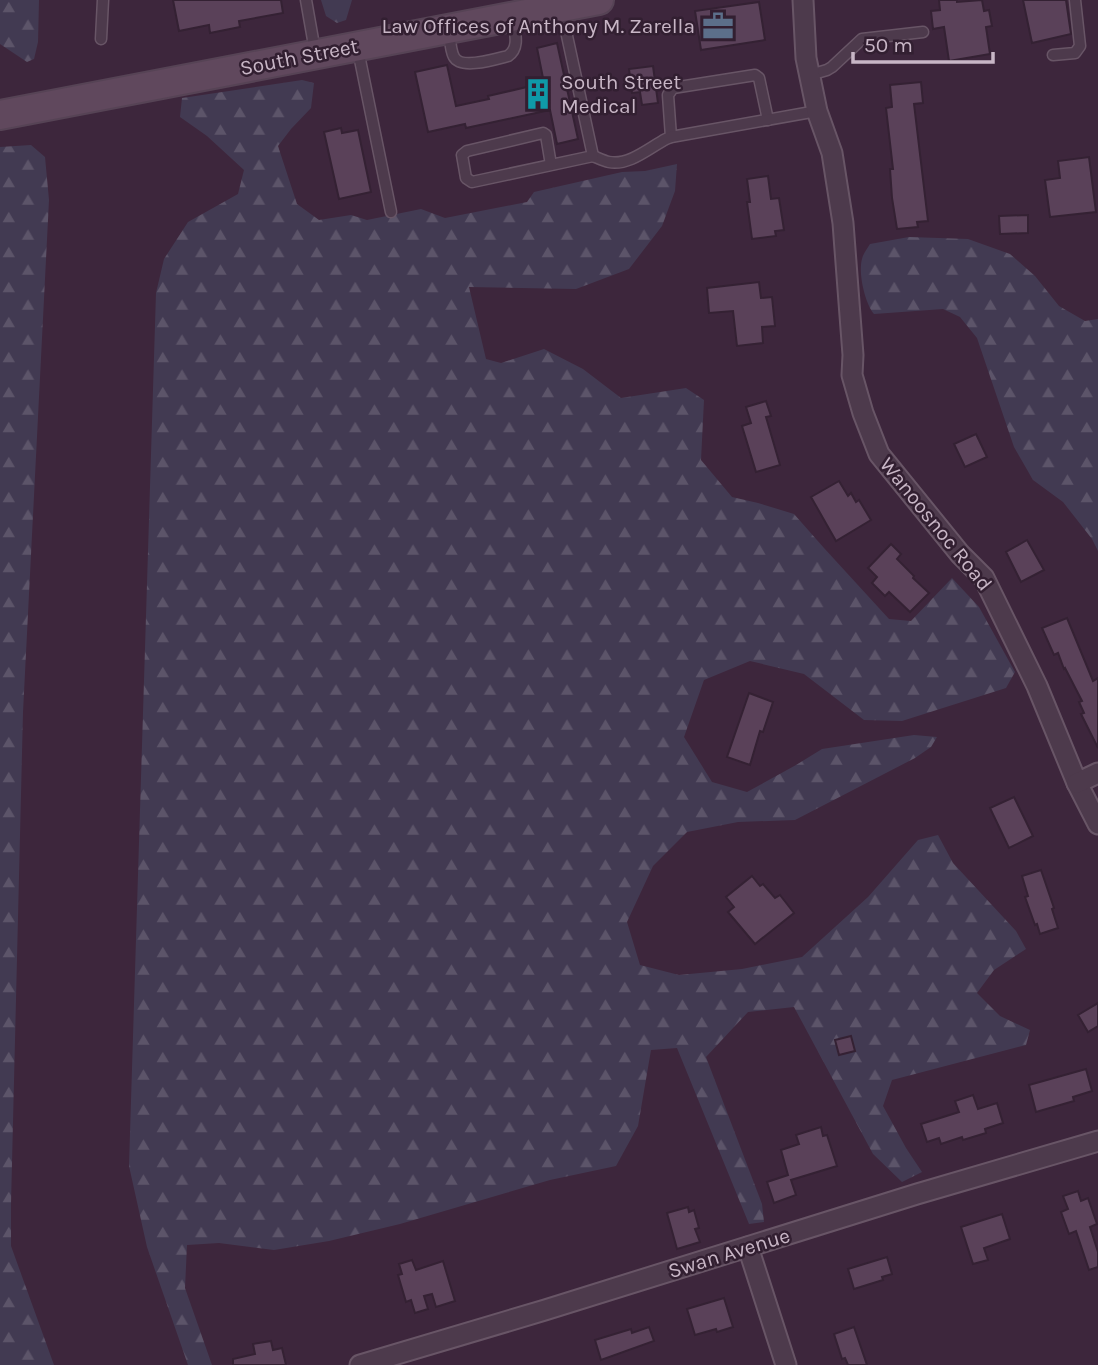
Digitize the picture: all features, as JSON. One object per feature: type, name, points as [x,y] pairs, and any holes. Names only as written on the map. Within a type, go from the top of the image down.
[{"type":"main road","name":"South Street","points":[[0,115],[598,0]]},
{"type":"street","name":"Wanoosnoc Road","points":[[803,0],[806,58],[817,111],[832,153],[843,223],[853,355],[852,375],[867,423],[879,454],[960,554],[984,578],[1039,691],[1077,783],[1098,824]]},
{"type":"street","points":[[1077,783],[1098,773]]},
{"type":"street","name":"Swan Avenue","points":[[360,1365],[1098,1141]]},
{"type":"street","points":[[748,1247],[786,1365]]},
{"type":"lane","points":[[101,39],[103,0]]},
{"type":"lane","points":[[306,0],[316,54]]},
{"type":"lane","points":[[1053,55],[1075,53],[1080,46],[1075,0]]},
{"type":"lane","points":[[561,7],[593,156]]},
{"type":"lane","points":[[449,29],[456,61],[464,64],[508,56],[514,50],[516,42],[512,17]]},
{"type":"lane","points":[[810,75],[832,67],[862,39],[923,32]]},
{"type":"lane","points":[[358,46],[391,212]]},
{"type":"lane","points":[[671,137],[668,95],[673,88],[755,75],[759,78],[768,120]]},
{"type":"lane","points":[[551,165],[546,135],[543,134],[467,151],[462,155],[466,178],[472,182],[593,156],[618,163],[629,160],[671,137],[817,111]]},
{"type":"green space","points":[[0,0],[39,0],[38,42],[34,59],[27,62],[0,44]]},
{"type":"green space","points":[[321,0],[352,0],[346,20],[337,23],[326,16]]},
{"type":"green space","points":[[302,80],[314,83],[311,108],[278,146],[297,204],[319,220],[351,215],[367,220],[421,209],[445,218],[527,202],[534,192],[622,172],[645,171],[677,164],[675,191],[662,226],[629,269],[576,289],[469,287],[486,359],[501,363],[544,349],[583,369],[621,398],[686,388],[704,400],[701,460],[732,497],[794,514],[889,619],[911,621],[952,578],[979,607],[1015,672],[1006,688],[902,721],[864,720],[804,674],[750,661],[704,680],[684,737],[712,782],[747,792],[822,749],[914,735],[937,737],[931,747],[915,758],[795,820],[738,822],[687,832],[653,866],[627,922],[640,965],[679,975],[742,969],[802,957],[868,897],[918,840],[938,835],[953,863],[1016,931],[1026,949],[994,970],[977,993],[1000,1016],[1030,1030],[1026,1045],[892,1080],[883,1106],[922,1172],[902,1182],[873,1154],[794,1007],[748,1012],[706,1057],[762,1204],[764,1222],[749,1224],[677,1048],[651,1050],[638,1126],[616,1166],[550,1180],[400,1224],[329,1241],[274,1250],[219,1243],[187,1245],[185,1288],[212,1365],[188,1365],[147,1247],[129,1166],[156,293],[164,259],[188,222],[238,194],[244,170],[207,136],[180,117],[182,98]]},
{"type":"green space","points":[[31,145],[45,157],[49,200],[23,712],[11,1246],[54,1365],[0,1365],[0,147]]},
{"type":"green space","points":[[909,237],[968,239],[1010,254],[1035,276],[1059,306],[1085,321],[1098,319],[1098,551],[1063,502],[1033,480],[1014,447],[977,338],[960,317],[943,309],[874,314],[865,295],[862,280],[861,265],[864,253],[870,244]]},
{"type":"building","points":[[173,0],[281,0],[283,13],[239,21],[240,27],[210,33],[209,25],[179,31]]},
{"type":"building","points":[[939,0],[982,0],[984,11],[989,10],[992,26],[986,27],[990,54],[949,61],[944,27],[933,29],[931,11],[940,10]]},
{"type":"building","points":[[1023,0],[1066,0],[1071,34],[1032,43]]},
{"type":"building","points":[[759,2],[765,40],[701,50],[695,11]]},
{"type":"building","name":"South Street Medical","points":[[557,43],[578,139],[557,144],[550,110],[466,128],[465,124],[428,132],[415,72],[447,65],[456,106],[544,83],[537,48]]},
{"type":"building","points":[[653,66],[658,103],[642,105],[640,92],[632,93],[629,69]]},
{"type":"building","points":[[921,82],[923,103],[914,104],[928,221],[917,222],[918,227],[897,229],[892,198],[890,169],[893,169],[886,108],[892,107],[890,85]]},
{"type":"building","points":[[341,128],[342,133],[358,130],[371,192],[339,199],[324,132]]},
{"type":"building","points":[[1089,157],[1096,212],[1050,217],[1045,180],[1060,178],[1058,161]]},
{"type":"building","points":[[768,176],[771,199],[779,198],[784,230],[775,231],[776,236],[752,239],[747,179]]},
{"type":"building","points":[[1028,215],[1028,233],[1000,234],[999,216]]},
{"type":"building","points":[[759,282],[761,298],[772,297],[775,326],[762,327],[763,343],[737,346],[733,311],[709,313],[707,288]]},
{"type":"building","points":[[766,401],[771,416],[766,417],[780,465],[756,472],[742,426],[751,423],[746,407]]},
{"type":"building","points":[[976,434],[987,457],[965,467],[954,444]]},
{"type":"building","points":[[839,481],[848,496],[851,493],[856,502],[859,500],[871,520],[836,541],[811,497]]},
{"type":"building","points":[[1027,540],[1044,570],[1021,582],[1006,552]]},
{"type":"building","points":[[891,544],[901,554],[897,559],[929,593],[910,612],[889,592],[885,596],[872,583],[877,577],[868,568]]},
{"type":"building","points":[[1067,618],[1093,681],[1098,678],[1098,748],[1081,714],[1084,713],[1079,702],[1082,701],[1058,653],[1054,655],[1042,628]]},
{"type":"building","points":[[749,693],[773,702],[763,732],[760,731],[750,765],[727,757]]},
{"type":"building","points":[[1014,797],[1033,836],[1009,848],[990,808]]},
{"type":"building","points":[[1041,870],[1058,928],[1040,934],[1025,897],[1028,896],[1022,876]]},
{"type":"building","points":[[752,876],[775,898],[780,895],[794,913],[755,944],[728,912],[734,907],[726,897]]},
{"type":"building","points":[[1098,1003],[1098,1026],[1088,1032],[1078,1015]]},
{"type":"building","points":[[851,1036],[855,1051],[839,1055],[835,1040]]},
{"type":"building","points":[[1086,1069],[1092,1091],[1073,1097],[1074,1101],[1036,1112],[1029,1085]]},
{"type":"building","points":[[973,1095],[978,1109],[997,1103],[1003,1123],[985,1129],[986,1133],[963,1140],[962,1137],[941,1144],[939,1138],[927,1142],[921,1124],[959,1112],[955,1101]]},
{"type":"building","points":[[821,1127],[823,1136],[827,1135],[837,1166],[791,1180],[796,1195],[774,1203],[767,1182],[788,1175],[781,1150],[799,1144],[796,1135]]},
{"type":"building","points":[[1078,1191],[1081,1201],[1088,1198],[1097,1224],[1090,1227],[1098,1252],[1098,1267],[1089,1270],[1076,1231],[1069,1234],[1061,1212],[1068,1209],[1063,1196]]},
{"type":"building","points":[[688,1207],[689,1212],[694,1210],[699,1228],[695,1229],[700,1242],[677,1249],[667,1213]]},
{"type":"building","points":[[1002,1214],[1010,1239],[984,1248],[988,1260],[973,1264],[961,1227]]},
{"type":"building","points":[[887,1257],[892,1274],[882,1277],[883,1280],[854,1289],[848,1269]]},
{"type":"building","points":[[412,1260],[416,1270],[443,1261],[455,1301],[436,1307],[432,1294],[424,1296],[428,1309],[415,1313],[411,1300],[406,1302],[398,1275],[402,1274],[399,1264]]},
{"type":"building","points":[[724,1298],[733,1327],[695,1335],[687,1309]]},
{"type":"building","points":[[649,1327],[654,1341],[601,1360],[595,1340],[631,1329],[632,1333]]},
{"type":"building","points":[[854,1327],[867,1365],[848,1365],[845,1358],[842,1359],[834,1334]]},
{"type":"building","points":[[271,1341],[273,1350],[282,1348],[286,1365],[233,1365],[233,1359],[255,1354],[253,1344]]},
{"type":"place","name":"Law Offices of Anthony M. Zarella","points":[[718,26]]},
{"type":"place","name":"South Street Medical","points":[[538,94]]}]
